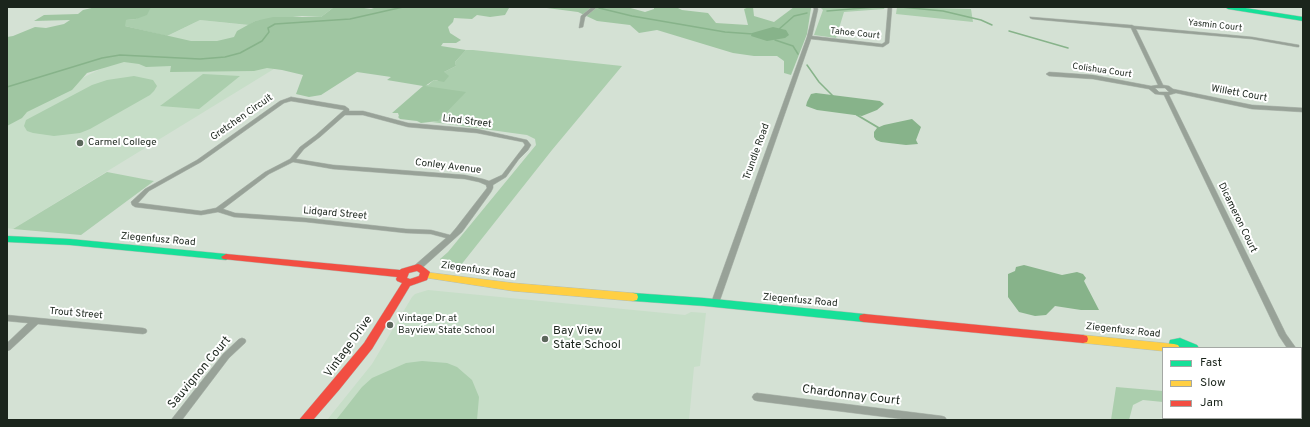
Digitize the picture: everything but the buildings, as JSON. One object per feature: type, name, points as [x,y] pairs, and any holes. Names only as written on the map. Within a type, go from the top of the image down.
[{"type":"main road","points":[[1228,7],[1303,19]]},
{"type":"main road","points":[[1253,7],[1303,15]]},
{"type":"main road","name":"Ziegenfusz Road","points":[[7,239],[70,242],[402,274]]},
{"type":"main road","points":[[418,267],[424,270],[425,276],[418,281],[407,283],[401,279],[402,274],[408,269],[418,267]]},
{"type":"main road","name":"Ziegenfusz Road","points":[[425,276],[513,287],[715,303],[1166,347]]},
{"type":"main road","name":"Vintage Drive","points":[[305,420],[335,387],[368,346],[407,283]]},
{"type":"main road","name":"Ziegenfusz Road","points":[[1174,347],[1174,343],[1180,342],[1190,347]]},
{"type":"street","points":[[581,27],[583,16],[595,7]]},
{"type":"street","name":"Trundle Road","points":[[715,303],[809,37],[815,7]]},
{"type":"street","name":"Tahoe Court","points":[[809,37],[882,46],[887,43],[890,7]]},
{"type":"street","name":"Yasmin Court","points":[[1032,18],[1252,38],[1297,46]]},
{"type":"street","points":[[1132,26],[1161,86],[1169,93]]},
{"type":"street","name":"Colishua Court","points":[[1049,74],[1093,77],[1152,88]]},
{"type":"street","points":[[1152,88],[1153,86],[1161,86]]},
{"type":"street","points":[[1152,88],[1155,91],[1169,93]]},
{"type":"street","name":"Willett Court","points":[[1169,93],[1252,107],[1303,110]]},
{"type":"street","name":"Dicameron Court","points":[[1169,93],[1283,336],[1291,347]]},
{"type":"street","name":"Gretchen Circuit","points":[[301,99],[345,108],[347,110],[346,113],[302,148],[292,160],[267,173],[218,210],[201,213],[135,206],[134,202],[147,190],[199,161],[232,136],[287,100],[301,99]]},
{"type":"street","name":"Lind Street","points":[[346,113],[363,113],[408,125],[477,131],[525,141],[528,145],[526,149],[517,158],[504,176],[489,184]]},
{"type":"street","name":"Conley Avenue","points":[[292,160],[333,167],[465,177],[481,180],[489,184],[490,188],[488,192],[459,230],[418,267]]},
{"type":"street","name":"Lidgard Street","points":[[218,210],[234,215],[306,220],[406,231],[431,232],[450,237]]},
{"type":"street","name":"Trout Street","points":[[7,318],[143,331]]},
{"type":"street","points":[[7,348],[36,321]]},
{"type":"street","name":"Sauvignon Court","points":[[176,420],[226,356],[242,341]]},
{"type":"street","name":"Chardonnay Court","points":[[757,397],[942,420]]},
{"type":"shaded area","points":[[96,7],[151,7],[147,15],[136,19],[126,20],[125,26],[191,41],[217,41],[234,37],[237,31],[255,21],[273,17],[321,17],[334,7],[366,7],[364,8],[371,9],[377,7],[509,8],[505,15],[490,17],[477,15],[472,19],[454,18],[453,22],[448,27],[450,33],[461,40],[456,43],[443,43],[441,46],[466,50],[455,62],[456,66],[444,72],[449,76],[444,82],[434,80],[425,86],[466,92],[438,121],[421,123],[417,121],[400,119],[398,117],[398,113],[392,113],[423,86],[387,80],[391,77],[357,72],[321,95],[309,97],[296,94],[303,75],[282,70],[267,68],[254,71],[170,72],[171,66],[146,67],[139,64],[124,62],[87,73],[72,90],[27,112],[22,118],[7,126],[7,37],[35,27],[46,28],[64,24],[70,20],[34,21],[44,15],[78,14],[83,10]]},
{"type":"shaded area","points":[[151,7],[334,7],[321,17],[302,16],[255,21],[249,25],[200,20],[167,36],[125,26],[125,20],[136,19]]},
{"type":"shaded area","points":[[539,7],[627,7],[645,12],[654,9],[654,7],[676,7],[682,10],[708,13],[716,23],[748,25],[744,9],[749,7],[753,7],[754,16],[774,22],[794,7],[811,8],[807,34],[791,75],[784,73],[784,61],[777,56],[754,56],[733,53],[657,30],[639,33],[630,25],[597,21],[578,12]]},
{"type":"shaded area","points":[[820,7],[885,7],[884,9],[844,12],[836,38],[814,35],[823,10]]},
{"type":"shaded area","points":[[897,7],[971,9],[973,22],[896,14]]},
{"type":"shaded area","name":"Carmel College","points":[[200,20],[331,34],[13,229],[7,228],[7,115]]},
{"type":"shaded area","points":[[773,27],[786,30],[789,35],[785,38],[767,41],[751,36],[752,33]]},
{"type":"shaded area","points":[[466,50],[622,66],[552,150],[457,270],[443,266],[440,259],[448,252],[536,145],[535,139],[527,135],[432,122],[438,121],[423,85],[428,85],[434,80],[438,81],[444,72],[456,66],[455,62]]},
{"type":"shaded area","points":[[203,74],[240,76],[199,109],[160,106]]},
{"type":"shaded area","points":[[134,76],[153,80],[157,86],[150,95],[90,129],[80,133],[54,136],[27,131],[24,126],[26,120],[92,85],[107,80]]},
{"type":"shaded area","points":[[816,93],[880,101],[884,104],[877,110],[862,116],[817,110],[806,106],[811,94]]},
{"type":"shaded area","points":[[912,119],[921,127],[916,140],[918,144],[906,145],[881,142],[876,140],[874,137],[874,132],[877,128]]},
{"type":"shaded area","points":[[107,172],[154,181],[81,235],[13,229]]},
{"type":"shaded area","points":[[1024,265],[1062,275],[1077,272],[1083,274],[1086,278],[1084,281],[1099,310],[1081,310],[1055,306],[1046,315],[1035,316],[1019,312],[1008,297],[1008,274],[1015,271],[1016,267]]},
{"type":"shaded area","name":"Bay View State School","points":[[428,290],[685,315],[691,312],[706,313],[700,366],[694,367],[689,420],[327,420],[372,364],[412,297],[415,294]]},
{"type":"shaded area","points":[[422,361],[447,363],[457,367],[472,380],[479,397],[477,420],[336,420],[362,387],[372,378],[406,363]]},
{"type":"shaded area","points":[[1116,387],[1162,391],[1162,402],[1143,400],[1133,405],[1129,420],[1111,420]]},
{"type":"waterway","points":[[7,87],[102,58],[120,55],[200,59],[225,57],[240,53],[262,41],[269,32],[268,28],[275,24],[350,19],[403,7]]},
{"type":"waterway","points":[[827,11],[875,7]]},
{"type":"waterway","points":[[901,7],[943,11],[981,20],[992,25]]},
{"type":"waterway","points":[[599,8],[632,16],[725,32],[753,34]]},
{"type":"waterway","points":[[778,30],[794,16],[807,13]]},
{"type":"waterway","points":[[1009,31],[1068,48]]},
{"type":"waterway","points":[[775,40],[793,46],[798,54]]},
{"type":"waterway","points":[[807,65],[819,82],[833,96]]},
{"type":"waterway","points":[[857,115],[879,128]]},
{"type":"traffic: fast","points":[[1228,7],[1303,19]]},
{"type":"traffic: fast","points":[[7,239],[70,242],[226,257]]},
{"type":"traffic: fast","points":[[633,297],[704,302],[864,318]]},
{"type":"traffic: fast","points":[[1174,347],[1174,343],[1180,342],[1191,347]]},
{"type":"traffic: slow","points":[[425,275],[513,287],[633,297]]},
{"type":"traffic: slow","points":[[1083,339],[1164,347]]},
{"type":"traffic: jam","points":[[226,257],[402,274]]},
{"type":"traffic: jam","points":[[418,267],[425,272],[423,278],[410,283],[401,279],[405,271],[418,267]]},
{"type":"traffic: jam","points":[[305,420],[335,387],[368,346],[407,283]]},
{"type":"traffic: jam","points":[[864,318],[1083,339]]},
{"type":"place","name":"Carmel College","points":[[80,143]]},
{"type":"place","name":"Vintage Dr at Bayview State School","points":[[390,325]]},
{"type":"place","name":"Bay View State School","points":[[545,339]]}]
